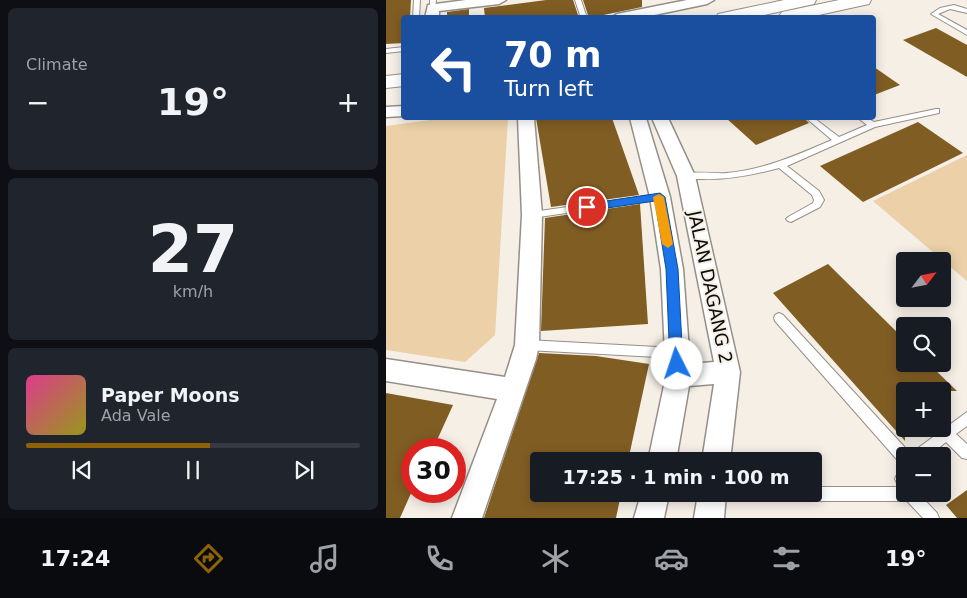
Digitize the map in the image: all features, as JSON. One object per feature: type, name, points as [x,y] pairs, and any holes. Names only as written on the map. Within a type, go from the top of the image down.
[{"type":"main road","points":[[738,15],[808,0]]},
{"type":"main road","points":[[794,15],[862,0]]},
{"type":"main road","points":[[386,66],[401,65]]},
{"type":"main road","points":[[386,82],[401,80]]},
{"type":"street","points":[[433,8],[499,0]]},
{"type":"street","points":[[632,15],[707,0]]},
{"type":"street","points":[[386,112],[401,111]]},
{"type":"street","points":[[467,518],[513,390],[527,345],[532,215],[526,120]]},
{"type":"street","points":[[639,120],[660,197],[672,269],[677,364],[663,452]]},
{"type":"street","name":"JALAN DAGANG 2","points":[[661,120],[686,176],[728,372],[717,452]]},
{"type":"street","points":[[677,364],[728,372]]},
{"type":"street","points":[[386,370],[513,390]]},
{"type":"street","points":[[649,518],[653,502]]},
{"type":"street","points":[[709,518],[711,502]]},
{"type":"lane","points":[[416,15],[417,0]]},
{"type":"lane","points":[[578,0],[583,15]]},
{"type":"lane","points":[[967,11],[956,6],[950,6],[934,14],[967,33]]},
{"type":"lane","points":[[386,51],[401,49]]},
{"type":"lane","points":[[686,176],[717,177],[781,165],[873,125],[936,111]]},
{"type":"lane","points":[[813,120],[838,140]]},
{"type":"lane","points":[[865,120],[873,125]]},
{"type":"lane","points":[[781,165],[816,193],[819,200],[817,204],[791,219]]},
{"type":"lane","points":[[532,215],[660,197]]},
{"type":"lane","points":[[779,318],[896,448]]},
{"type":"lane","points":[[527,345],[677,364]]},
{"type":"lane","points":[[951,431],[967,418]]},
{"type":"lane","points":[[930,447],[943,437]]},
{"type":"lane","points":[[950,437],[967,453]]},
{"type":"lane","points":[[822,494],[910,494],[932,518]]},
{"type":"shaded area","points":[[430,120],[508,120],[495,335],[465,362],[386,350],[386,126]]},
{"type":"shaded area","points":[[967,155],[967,281],[951,267],[951,252],[933,252],[873,201]]},
{"type":"building","points":[[386,0],[411,0],[410,15],[401,15],[401,43],[386,44]]},
{"type":"building","points":[[546,0],[573,0],[578,15],[485,15],[484,8]]},
{"type":"building","points":[[583,0],[642,0],[642,7],[603,15],[588,15]]},
{"type":"building","points":[[469,9],[469,15],[447,15],[447,12]]},
{"type":"building","points":[[936,28],[967,45],[967,77],[903,40]]},
{"type":"building","points":[[876,68],[900,85],[876,94]]},
{"type":"building","points":[[536,120],[613,120],[639,195],[551,207]]},
{"type":"building","points":[[728,120],[806,120],[809,123],[756,145]]},
{"type":"building","points":[[918,122],[963,153],[863,202],[820,166]]},
{"type":"building","points":[[640,204],[648,324],[541,331],[545,218]]},
{"type":"building","points":[[828,264],[896,331],[896,372],[937,372],[948,382],[896,382],[896,431],[773,293]]},
{"type":"building","points":[[539,353],[596,356],[649,364],[630,452],[530,452],[530,502],[619,502],[616,518],[484,518]]},
{"type":"building","points":[[951,385],[957,391],[951,391]]},
{"type":"building","points":[[386,393],[453,405],[438,438],[401,438],[401,503],[407,503],[400,518],[386,518]]},
{"type":"building","points":[[967,490],[967,518],[957,518],[946,505]]},
{"type":"slow traffic","points":[[659,197],[668,244]]},
{"type":"route","points":[[587,207],[660,197],[672,269],[677,364]]}]
